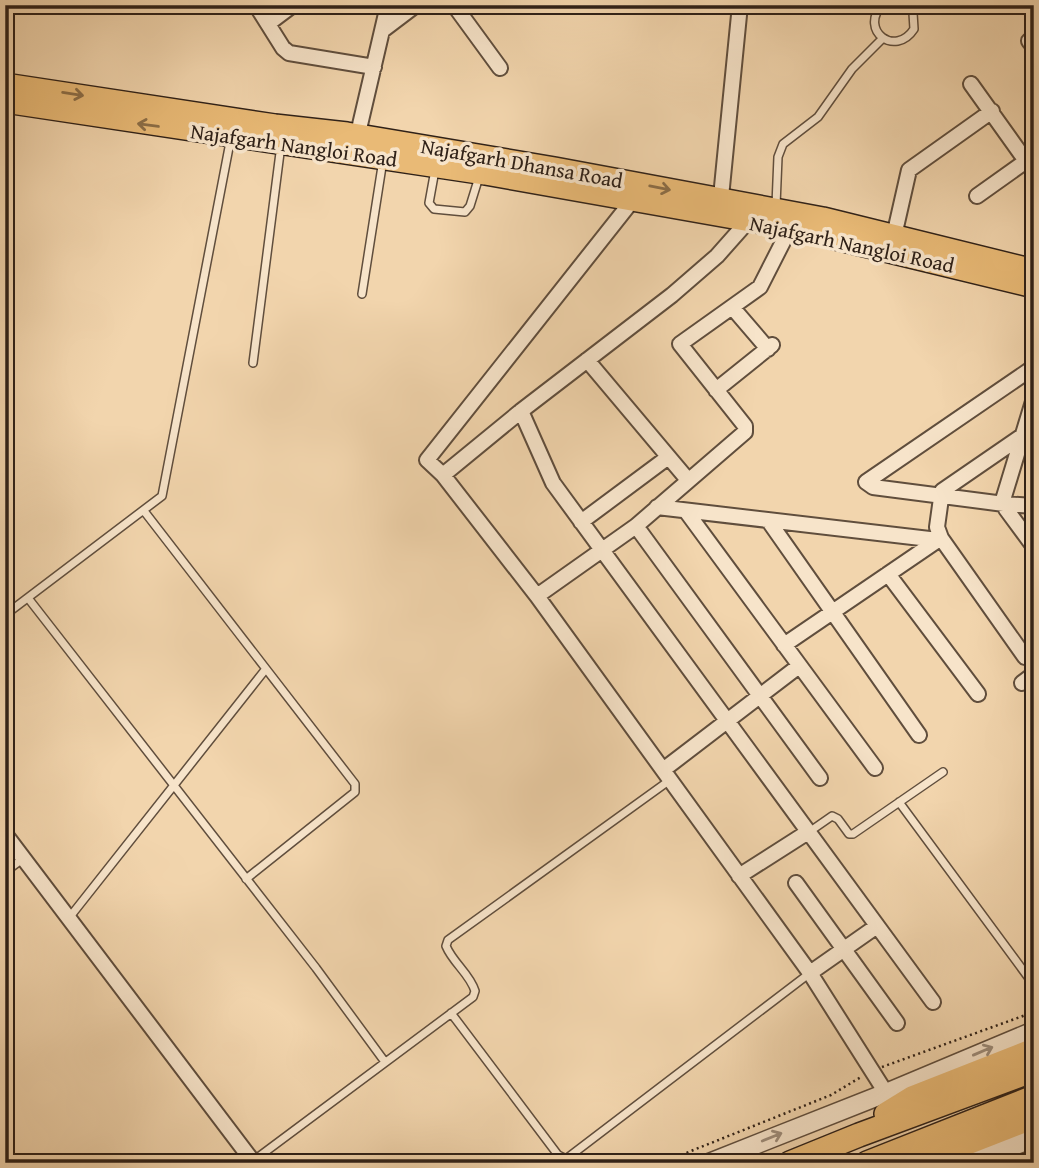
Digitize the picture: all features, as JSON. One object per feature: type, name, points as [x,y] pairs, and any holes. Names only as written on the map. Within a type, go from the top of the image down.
[{"type":"highway","points":[[869,1131],[879,1119],[912,1098],[1034,1049]]},
{"type":"highway","points":[[790,1163],[1034,1070]]},
{"type":"highway","points":[[870,1161],[1034,1097]]},
{"type":"highway","points":[[870,1161],[962,1144],[1034,1116]]},
{"type":"main road","name":"Najafgarh Dhansa Road","points":[[5,83],[232,128],[356,144],[433,160],[524,172],[720,207]]},
{"type":"main road","name":"Najafgarh Nangloi Road","points":[[5,102],[232,128],[281,144],[356,144],[383,158],[433,160],[480,173],[524,172],[632,201],[720,207],[749,213],[790,228],[1034,288]]},
{"type":"main road","points":[[749,213],[776,210],[823,218],[1034,270]]},
{"type":"street","points":[[256,5],[289,53],[374,67]]},
{"type":"street","points":[[269,23],[293,5]]},
{"type":"street","points":[[356,144],[388,5]]},
{"type":"street","points":[[383,30],[416,5]]},
{"type":"street","points":[[454,5],[499,68]]},
{"type":"street","points":[[720,207],[740,5]]},
{"type":"street","points":[[971,84],[1021,154],[1032,160],[977,196]]},
{"type":"street","points":[[894,236],[909,170],[992,111]]},
{"type":"street","points":[[632,201],[428,460],[443,475],[537,596],[810,973],[886,1093]]},
{"type":"street","points":[[443,475],[521,411],[672,295],[717,256],[749,213]]},
{"type":"street","points":[[537,596],[636,526],[745,432],[745,426],[680,344],[760,287],[790,228]]},
{"type":"street","points":[[716,390],[770,347],[732,307]]},
{"type":"street","points":[[587,360],[688,480]]},
{"type":"street","points":[[1034,367],[866,482],[873,487],[1034,506]]},
{"type":"street","points":[[1034,398],[1003,500],[1034,547]]},
{"type":"street","points":[[521,411],[549,475],[581,522],[933,1002]]},
{"type":"street","points":[[1022,436],[946,487],[940,495],[937,527],[939,539],[1025,657]]},
{"type":"street","points":[[581,522],[667,458]]},
{"type":"street","points":[[657,507],[939,539]]},
{"type":"street","points":[[687,511],[875,768]]},
{"type":"street","points":[[768,520],[919,735]]},
{"type":"street","points":[[636,526],[820,778]]},
{"type":"street","points":[[784,645],[939,539]]},
{"type":"street","points":[[888,574],[978,694]]},
{"type":"street","points":[[666,775],[726,720],[799,666]]},
{"type":"street","points":[[739,876],[808,832]]},
{"type":"street","points":[[5,834],[253,1162]]},
{"type":"street","points":[[796,883],[897,1023]]},
{"type":"street","points":[[810,973],[877,926]]},
{"type":"street","points":[[709,1163],[1034,1031]]},
{"type":"street","points":[[968,1163],[1034,1138]]},
{"type":"lane","points":[[882,5],[876,13],[876,29],[883,37],[895,42],[909,35],[915,21],[907,5]]},
{"type":"lane","points":[[776,210],[778,156],[783,144],[818,117],[849,72],[883,37]]},
{"type":"lane","points":[[5,615],[160,499],[163,493],[232,128]]},
{"type":"lane","points":[[253,363],[281,144]]},
{"type":"lane","points":[[362,294],[383,158]]},
{"type":"lane","points":[[433,160],[429,203],[434,209],[465,212],[470,206],[480,173]]},
{"type":"lane","points":[[144,511],[355,784],[355,792],[246,879]]},
{"type":"lane","points":[[28,598],[385,1062]]},
{"type":"lane","points":[[69,918],[265,670]]},
{"type":"lane","points":[[808,832],[834,816],[849,834],[853,834],[943,772]]},
{"type":"lane","points":[[253,1162],[473,997],[473,985],[449,954],[446,946],[448,940],[666,775]]},
{"type":"lane","points":[[899,802],[1028,977]]},
{"type":"lane","points":[[5,872],[24,858]]},
{"type":"lane","points":[[451,1013],[558,1155],[566,1159],[810,973]]},
{"type":"path","points":[[662,1163],[831,1095],[872,1071],[1034,1012]]},
{"type":"path","points":[[1019,1163],[1034,1157]]}]
